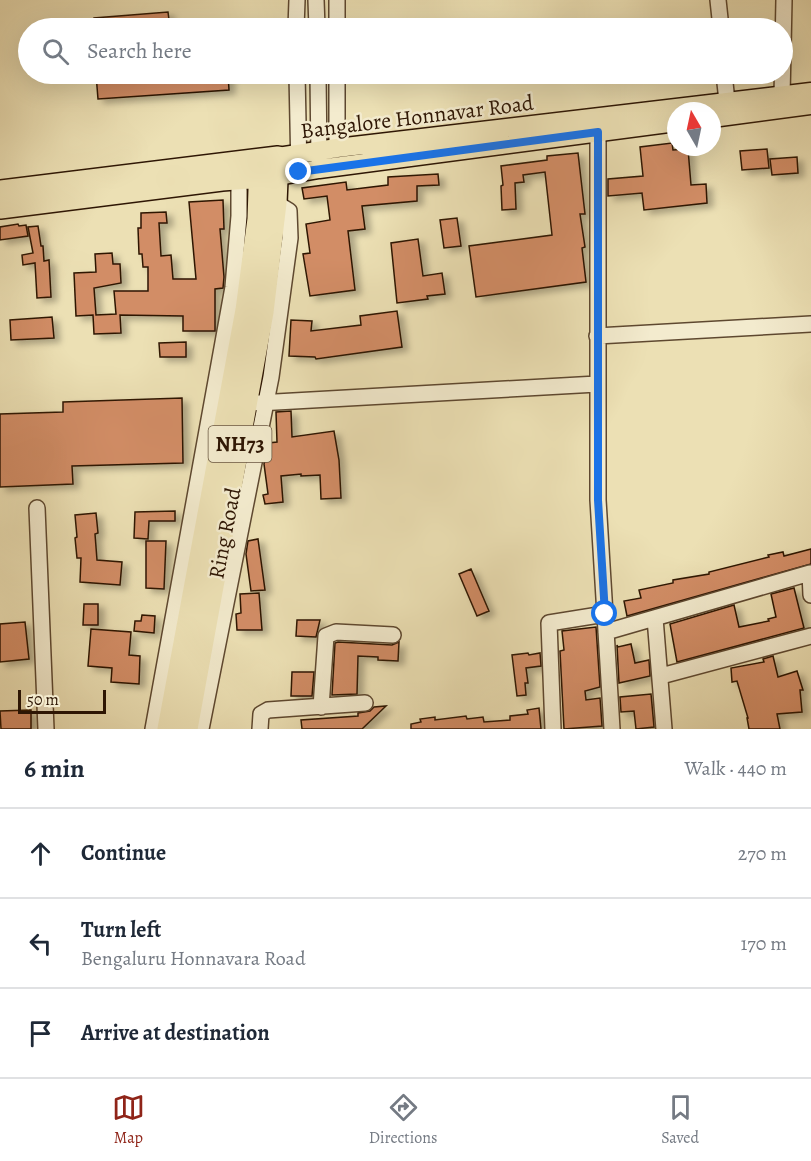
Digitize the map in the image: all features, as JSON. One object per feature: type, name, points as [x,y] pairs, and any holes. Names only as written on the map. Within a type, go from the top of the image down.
[{"type":"highway","points":[[0,208],[239,178],[279,166]]},
{"type":"highway","points":[[0,190],[279,166]]},
{"type":"highway","name":"Ring Road","points":[[188,729],[208,570],[214,440],[232,341],[255,247],[258,201],[279,166]]},
{"type":"highway","name":"Ring Road","points":[[168,729],[208,570],[257,403],[263,312],[258,201]]},
{"type":"main road","name":"Bangalore Honnavar Road","points":[[279,166],[325,156],[727,101],[811,92]]},
{"type":"main road","points":[[721,117],[811,105]]},
{"type":"main road","points":[[325,156],[598,132],[667,123]]},
{"type":"street","points":[[296,18],[297,0]]},
{"type":"street","points":[[316,0],[317,18]]},
{"type":"street","points":[[337,0],[337,18]]},
{"type":"street","points":[[718,0],[720,18]]},
{"type":"street","points":[[784,0],[784,18]]},
{"type":"street","points":[[279,166],[295,84]]},
{"type":"street","points":[[319,84],[325,156]]},
{"type":"street","points":[[325,156],[336,84]]},
{"type":"street","points":[[725,84],[727,101]]},
{"type":"street","points":[[782,84],[782,96]]},
{"type":"street","points":[[598,132],[598,500],[612,729]]},
{"type":"street","points":[[239,178],[258,201]]},
{"type":"street","points":[[597,336],[811,324]]},
{"type":"street","points":[[257,403],[597,384]]},
{"type":"street","points":[[37,508],[46,729]]},
{"type":"street","points":[[153,729],[208,570]]},
{"type":"street","points":[[201,729],[208,570]]},
{"type":"street","points":[[606,632],[810,573],[811,595]]},
{"type":"street","points":[[553,729],[549,623],[605,614]]},
{"type":"street","points":[[655,618],[664,729]]},
{"type":"street","points":[[321,707],[326,636],[336,632],[393,635]]},
{"type":"street","points":[[661,676],[811,636]]},
{"type":"street","points":[[260,729],[261,714],[268,710],[365,703]]},
{"type":"building","points":[[168,12],[169,18],[94,18]]},
{"type":"building","points":[[97,84],[229,84],[229,90],[98,99]]},
{"type":"building","points":[[667,144],[667,156],[689,156],[691,185],[706,184],[707,203],[644,210],[642,193],[608,196],[608,179],[643,176],[640,147]]},
{"type":"building","points":[[767,149],[769,168],[742,170],[740,151]]},
{"type":"building","points":[[578,153],[585,214],[580,214],[585,247],[582,248],[586,282],[476,297],[469,246],[552,235],[545,172],[523,175],[524,182],[515,183],[516,209],[502,210],[501,166],[547,160],[547,156]]},
{"type":"building","points":[[797,157],[798,173],[772,175],[770,159]]},
{"type":"building","points":[[438,174],[439,185],[417,186],[417,201],[362,206],[365,229],[348,231],[355,290],[310,296],[303,254],[310,253],[306,224],[330,220],[327,196],[304,199],[302,188],[346,182],[347,190],[388,185],[388,177]]},
{"type":"building","points":[[223,200],[224,229],[220,229],[224,277],[223,288],[215,289],[215,331],[183,331],[183,316],[120,315],[121,333],[94,334],[93,315],[76,316],[74,273],[96,272],[95,254],[112,253],[113,264],[120,264],[121,283],[94,288],[96,315],[116,314],[114,291],[148,291],[148,267],[143,267],[142,254],[139,254],[138,228],[141,228],[141,213],[166,212],[167,223],[159,223],[161,256],[171,255],[173,279],[196,279],[189,202]]},
{"type":"building","points":[[457,218],[461,246],[444,248],[440,220]]},
{"type":"building","points":[[18,224],[19,226],[26,225],[28,236],[0,240],[0,227]]},
{"type":"building","points":[[38,226],[44,261],[49,260],[51,297],[37,298],[35,263],[23,265],[22,255],[33,253],[28,227]]},
{"type":"building","points":[[418,239],[423,276],[442,273],[445,294],[397,303],[391,243]]},
{"type":"building","points":[[397,311],[402,347],[316,359],[315,357],[289,356],[291,320],[312,321],[311,331],[361,325],[360,316]]},
{"type":"building","points":[[52,317],[54,338],[11,340],[10,320]]},
{"type":"building","points":[[186,342],[186,357],[160,357],[159,343]]},
{"type":"building","points":[[182,398],[183,463],[72,466],[73,484],[0,487],[0,414],[63,412],[63,402]]},
{"type":"building","points":[[291,411],[292,437],[334,431],[339,460],[341,498],[321,499],[320,475],[301,476],[301,474],[281,476],[283,502],[265,504],[263,495],[268,494],[264,464],[267,459],[268,443],[277,442],[276,412]]},
{"type":"building","points":[[175,511],[175,521],[149,521],[148,539],[134,538],[135,512]]},
{"type":"building","points":[[96,513],[97,560],[122,562],[120,585],[80,582],[81,558],[77,558],[75,515]]},
{"type":"building","points":[[258,539],[265,590],[251,591],[246,554],[248,541]]},
{"type":"building","points":[[146,541],[166,541],[164,589],[146,588]]},
{"type":"building","points":[[811,549],[811,564],[627,616],[624,601],[641,598],[639,590],[673,583],[673,580],[709,574],[709,572],[769,557],[768,555],[783,552],[784,556]]},
{"type":"building","points":[[471,569],[489,611],[477,616],[459,574]]},
{"type":"building","points":[[794,588],[804,628],[677,662],[670,624],[734,605],[739,627],[769,621],[768,619],[776,617],[771,594]]},
{"type":"building","points":[[259,593],[262,630],[237,630],[236,614],[241,613],[240,594]]},
{"type":"building","points":[[84,604],[98,604],[98,625],[83,625]]},
{"type":"building","points":[[142,615],[155,616],[154,633],[134,631],[135,621],[141,621]]},
{"type":"building","points":[[297,620],[320,620],[316,637],[296,636]]},
{"type":"building","points":[[25,622],[29,659],[0,662],[0,624]]},
{"type":"building","points":[[596,627],[600,687],[585,691],[586,700],[600,698],[602,726],[564,729],[560,651],[564,650],[562,631]]},
{"type":"building","points":[[91,629],[131,632],[129,655],[140,656],[139,684],[111,682],[112,668],[88,666]]},
{"type":"building","points":[[399,642],[398,661],[358,656],[357,694],[332,695],[335,643],[392,645]]},
{"type":"building","points":[[631,644],[635,663],[649,660],[650,676],[619,683],[617,645],[618,647]]},
{"type":"building","points":[[528,653],[529,655],[540,653],[541,666],[526,668],[528,683],[525,683],[526,695],[517,696],[512,655]]},
{"type":"building","points":[[773,656],[778,677],[797,671],[803,690],[800,690],[802,712],[777,714],[780,729],[749,729],[737,681],[732,682],[731,668],[764,662],[763,659]]},
{"type":"building","points":[[292,672],[314,672],[312,696],[291,696]]},
{"type":"building","points":[[651,694],[654,727],[636,729],[634,711],[621,712],[620,697]]},
{"type":"building","points":[[386,706],[362,729],[302,729],[301,720],[358,716],[358,713],[370,711],[374,707]]},
{"type":"building","points":[[539,708],[541,729],[411,729],[411,724],[421,722],[420,719],[435,717],[435,720],[466,716],[467,719],[483,717],[484,722],[510,720],[510,716],[528,714],[527,710]]},
{"type":"building","points":[[31,710],[31,729],[1,729],[0,711]]},
{"type":"route","points":[[299,172],[598,132],[598,500],[605,614]]}]
